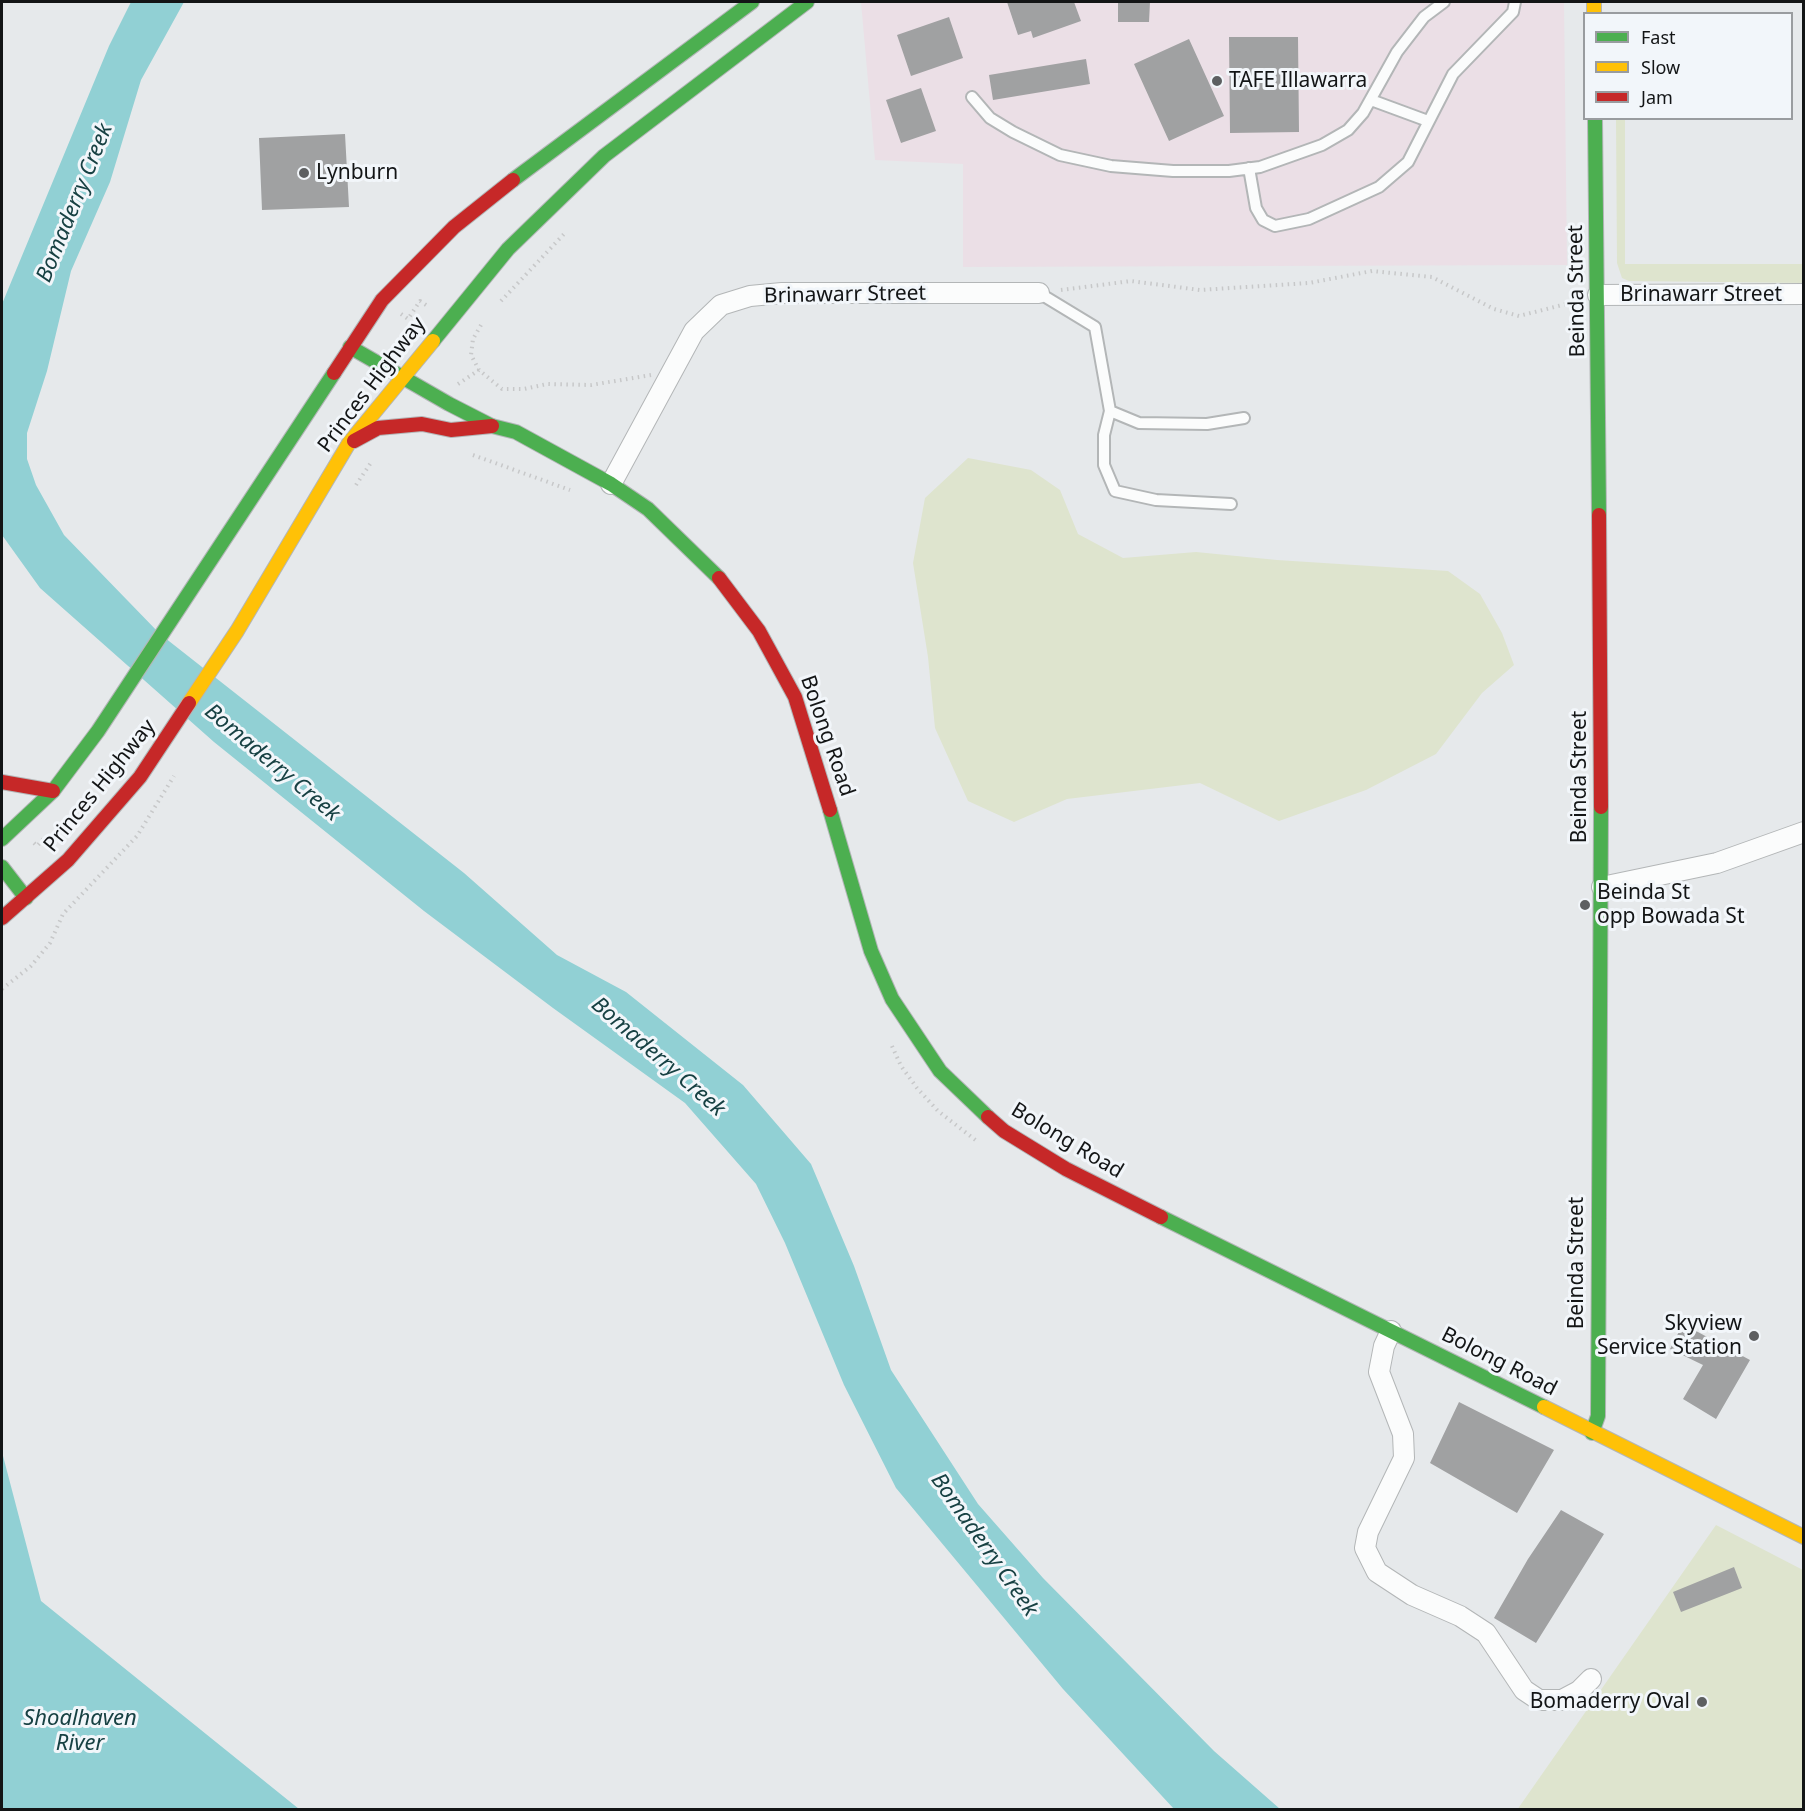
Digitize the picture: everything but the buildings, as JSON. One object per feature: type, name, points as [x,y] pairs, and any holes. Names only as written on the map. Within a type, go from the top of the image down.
[{"type":"main road","name":"Princes Highway","points":[[2,839],[53,791],[120,697],[350,347],[366,333],[382,300],[454,227],[485,201],[752,2]]},
{"type":"main road","name":"Princes Highway","points":[[3,914],[26,898],[75,852],[140,777],[237,631],[350,443],[508,249],[604,156],[807,2]]},
{"type":"main road","name":"Beinda Street","points":[[1592,1433],[1598,1416],[1598,1068],[1602,887],[1595,120]]},
{"type":"main road","name":"Bolong Road","points":[[350,347],[492,426],[516,432],[611,484],[648,509],[723,582],[778,663],[795,697],[816,759],[871,951],[892,999],[940,1071],[1004,1131],[1066,1169],[1803,1537]]},
{"type":"main road","name":"Bolong Road","points":[[494,409],[516,432]]},
{"type":"main road","points":[[350,443],[378,428],[422,424],[451,430],[492,426]]},
{"type":"main road","points":[[2,782],[53,791]]},
{"type":"main road","points":[[2,867],[26,898]]},
{"type":"street","name":"Brinawarr Street","points":[[611,484],[694,331],[721,305],[750,296],[782,293],[1039,293]]},
{"type":"street","name":"Brinawarr Street","points":[[1598,295],[1803,294]]},
{"type":"street","points":[[1602,887],[1717,864],[1803,832]]},
{"type":"street","points":[[1391,1330],[1384,1346],[1379,1372],[1403,1434],[1404,1458],[1368,1532],[1365,1548],[1377,1572],[1412,1595],[1460,1616],[1486,1634],[1524,1690],[1539,1700],[1562,1700],[1579,1691],[1591,1679]]},
{"type":"lane","points":[[972,97],[990,118],[1060,155],[1121,167],[1173,171],[1250,168],[1322,145],[1348,130],[1364,113],[1397,52],[1424,17],[1443,2]]},
{"type":"lane","points":[[1250,168],[1252,192],[1263,220],[1275,226],[1309,219],[1379,187],[1408,162],[1453,74],[1513,12],[1515,2]]},
{"type":"lane","points":[[1371,100],[1428,121]]},
{"type":"lane","points":[[1039,293],[1095,327],[1110,411],[1104,435],[1104,465],[1115,491],[1156,500],[1231,504]]},
{"type":"lane","points":[[1110,411],[1139,423],[1207,424],[1244,418]]},
{"type":"path","points":[[497,306],[569,227]]},
{"type":"path","points":[[1039,293],[1131,281],[1200,290],[1298,284],[1372,271],[1432,277],[1494,309],[1519,316],[1598,295]]},
{"type":"path","points":[[382,300],[408,319],[420,301],[473,339]]},
{"type":"path","points":[[484,320],[473,339],[471,355],[479,370],[502,388],[524,389],[547,384],[591,385],[638,375],[669,377]]},
{"type":"path","points":[[470,454],[577,493]]},
{"type":"path","points":[[351,493],[375,457]]},
{"type":"path","points":[[2,989],[31,966],[50,944],[63,914],[137,836],[180,766]]},
{"type":"path","points":[[890,1040],[901,1066],[917,1088],[938,1110],[987,1148]]},
{"type":"shaded area","name":"TAFE Illawarra","points":[[861,2],[1564,2],[1567,265],[963,267],[963,164],[875,160]]},
{"type":"green space","points":[[1616,120],[1625,120],[1625,264],[1803,264],[1803,283],[1629,281],[1622,278],[1617,263]]},
{"type":"green space","points":[[968,458],[1031,470],[1060,490],[1078,534],[1123,558],[1196,552],[1277,560],[1448,571],[1480,594],[1502,633],[1514,665],[1482,693],[1436,754],[1366,790],[1279,821],[1200,783],[1067,799],[1014,822],[968,801],[935,728],[928,657],[913,563],[925,498]]},
{"type":"green space","name":"Bomaderry Oval","points":[[1716,1525],[1803,1570],[1803,1809],[1517,1810]]},
{"type":"water","name":"Bomaderry Creek","points":[[131,2],[184,2],[141,80],[110,182],[71,271],[47,371],[27,433],[27,459],[36,485],[64,535],[160,634],[464,873],[557,955],[626,992],[743,1085],[811,1164],[854,1266],[891,1370],[978,1504],[1043,1578],[1214,1751],[1280,1809],[1174,1809],[1063,1689],[896,1488],[844,1385],[785,1243],[756,1184],[685,1103],[424,911],[214,742],[40,588],[2,535],[2,304],[109,46]]},
{"type":"water","name":"Shoalhaven River","points":[[2,1452],[41,1601],[299,1809],[2,1809]]},
{"type":"traffic: fast","points":[[513,180],[752,2]]},
{"type":"traffic: fast","points":[[433,341],[508,249],[604,156],[807,2]]},
{"type":"traffic: fast","points":[[1595,120],[1599,515]]},
{"type":"traffic: fast","points":[[350,347],[449,404],[492,426],[516,432],[611,484],[648,509],[719,578]]},
{"type":"traffic: fast","points":[[2,839],[53,791],[98,731],[334,373]]},
{"type":"traffic: fast","points":[[1592,1433],[1598,1416],[1601,807]]},
{"type":"traffic: fast","points":[[830,810],[871,951],[892,999],[940,1071],[988,1117]]},
{"type":"traffic: fast","points":[[2,867],[26,898]]},
{"type":"traffic: fast","points":[[1161,1217],[1544,1407]]},
{"type":"traffic: slow","points":[[1594,2],[1594,12]]},
{"type":"traffic: slow","points":[[189,703],[237,631],[349,443],[433,341]]},
{"type":"traffic: slow","points":[[1544,1407],[1804,1537]]},
{"type":"traffic: jam","points":[[334,373],[382,300],[454,227],[513,180]]},
{"type":"traffic: jam","points":[[354,441],[378,428],[422,424],[451,430],[492,426]]},
{"type":"traffic: jam","points":[[1599,515],[1601,807]]},
{"type":"traffic: jam","points":[[719,578],[759,631],[795,697],[830,810]]},
{"type":"traffic: jam","points":[[2,918],[68,860],[140,777],[189,703]]},
{"type":"traffic: jam","points":[[2,782],[53,791]]},
{"type":"traffic: jam","points":[[988,1117],[1004,1131],[1066,1169],[1161,1217]]},
{"type":"place","name":"TAFE Illawarra","points":[[1217,81]]},
{"type":"place","name":"Lynburn","points":[[304,173]]},
{"type":"place","name":"Beinda St opp Bowada St","points":[[1585,905]]},
{"type":"place","name":"Skyview Service Station","points":[[1754,1336]]},
{"type":"place","name":"Bomaderry Oval","points":[[1702,1702]]}]
